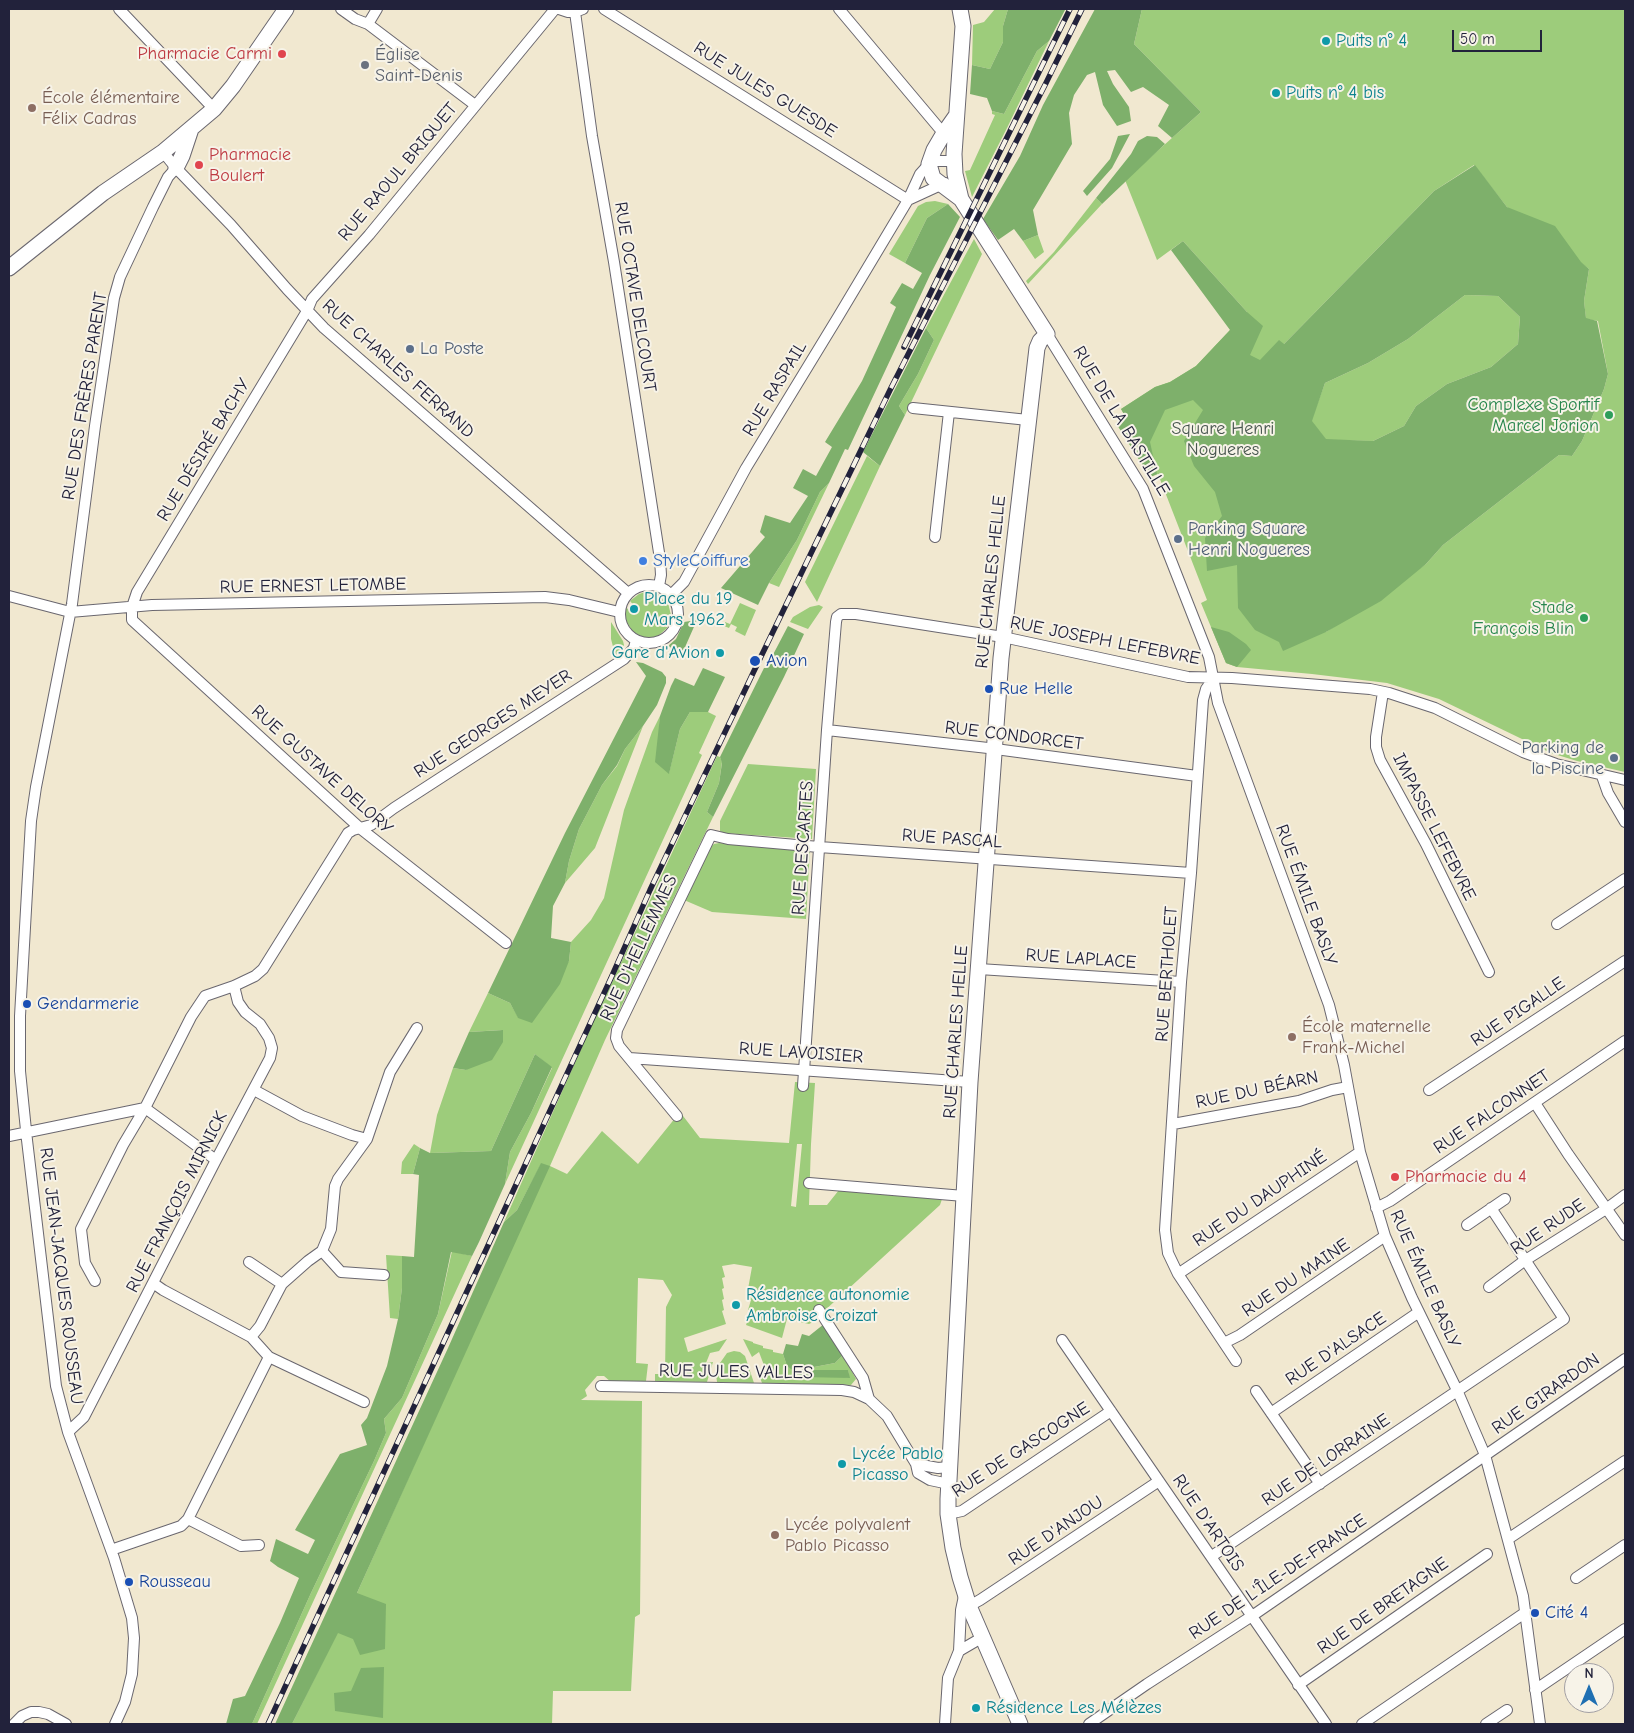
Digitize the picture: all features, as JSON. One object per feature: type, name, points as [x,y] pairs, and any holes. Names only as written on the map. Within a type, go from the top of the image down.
[{"type":"street","points":[[119,9],[214,108]]},
{"type":"street","points":[[9,268],[103,193],[163,152],[214,108],[233,86],[286,9]]},
{"type":"street","points":[[341,9],[355,19],[368,24],[475,105]]},
{"type":"street","points":[[368,24],[377,9]]},
{"type":"street","name":"RUE RAOUL BRIQUET","points":[[307,311],[312,299],[369,234],[555,9]]},
{"type":"street","points":[[559,9],[568,12],[579,10]]},
{"type":"street","name":"RUE JULES GUESDE","points":[[604,9],[908,200]]},
{"type":"street","points":[[840,9],[949,137]]},
{"type":"street","points":[[929,164],[949,137],[957,114],[963,26],[960,9]]},
{"type":"street","name":"RUE OCTAVE DELCOURT","points":[[579,10],[592,136],[614,262],[658,549],[661,575],[659,586]]},
{"type":"street","points":[[176,168],[191,129]]},
{"type":"street","name":"RUE DE LA BASTILLE","points":[[949,137],[961,199],[1143,489],[1209,657],[1214,678]]},
{"type":"street","name":"RUE CHARLES FERRAND","points":[[163,152],[324,328],[628,593]]},
{"type":"street","points":[[908,200],[941,186],[955,169],[948,161],[929,164]]},
{"type":"street","name":"RUE RASPAIL","points":[[671,595],[684,582],[746,468],[908,200],[920,174],[929,164]]},
{"type":"street","name":"RUE DE LA BASTILLE","points":[[929,164],[933,178],[941,186],[961,199]]},
{"type":"street","name":"RUE DES FRÈRES PARENT","points":[[70,612],[94,426],[114,298],[120,277],[153,207],[168,177],[176,168]]},
{"type":"street","name":"RUE DÉSIRÉ BACHY","points":[[132,607],[137,592],[307,311]]},
{"type":"street","name":"RUE CHARLES HELLE","points":[[1020,1724],[967,1599],[953,1548],[948,1514],[970,1082],[1003,637],[1037,348],[1040,341],[1047,334]]},
{"type":"street","points":[[913,408],[1028,420]]},
{"type":"street","points":[[935,537],[949,412]]},
{"type":"street","points":[[642,585],[659,586],[671,595],[678,610],[675,627],[670,634],[654,642],[646,643],[636,640],[623,629],[620,621],[619,612],[624,598],[628,593],[642,585]]},
{"type":"street","name":"RUE ERNEST LETOMBE","points":[[9,596],[70,612],[132,607],[545,597],[570,600],[619,612]]},
{"type":"street","name":"RUE GUSTAVE DELORY","points":[[132,607],[132,620],[361,829],[506,943]]},
{"type":"street","name":"RUE JEAN-JACQUES ROUSSEAU","points":[[70,612],[37,779],[31,821],[19,1040],[20,1071],[56,1386],[68,1432],[129,1604],[134,1638],[132,1674],[125,1702],[115,1724]]},
{"type":"street","name":"RUE JOSEPH LEFEBVRE","points":[[841,614],[856,614],[1003,637],[1188,677],[1275,681],[1370,689],[1435,708],[1523,752],[1556,764],[1625,780]]},
{"type":"street","name":"RUE DESCARTES","points":[[803,1086],[827,730],[836,622],[837,617],[841,614]]},
{"type":"street","name":"RUE GEORGES MEYER","points":[[95,1282],[85,1263],[81,1229],[123,1145],[145,1108],[199,1003],[205,996],[255,976],[263,968],[342,841],[353,830],[371,825],[394,808],[624,659],[634,648],[636,640]]},
{"type":"street","name":"RUE BERTHOLET","points":[[1214,678],[1206,689],[1203,700],[1181,982],[1165,1230],[1168,1253],[1178,1274],[1236,1361]]},
{"type":"street","name":"RUE ÉMILE BASLY","points":[[1214,678],[1218,703],[1329,1005],[1348,1087],[1360,1152],[1385,1236],[1457,1390],[1485,1455],[1523,1596],[1540,1724]]},
{"type":"street","name":"IMPASSE LEFEBVRE","points":[[1383,692],[1376,737],[1376,747],[1380,760],[1426,844],[1489,972]]},
{"type":"street","name":"RUE CONDORCET","points":[[827,730],[995,749],[1198,776]]},
{"type":"street","points":[[1602,776],[1608,792],[1625,822]]},
{"type":"street","name":"RUE PASCAL","points":[[711,835],[728,839],[819,847],[1191,873]]},
{"type":"street","name":"RUE D'HELLEMMES","points":[[678,1116],[619,1046],[616,1030],[711,835]]},
{"type":"street","points":[[1557,924],[1625,878]]},
{"type":"street","name":"RUE PIGALLE","points":[[1429,1090],[1625,961]]},
{"type":"street","name":"RUE LAPLACE","points":[[979,969],[1181,982]]},
{"type":"street","name":"RUE FRANÇOIS MIRNICK","points":[[68,1432],[84,1417],[270,1058],[272,1048],[270,1038],[260,1024],[244,1012],[238,1002],[234,986]]},
{"type":"street","points":[[251,1337],[260,1326],[282,1284],[322,1251],[331,1229],[335,1186],[367,1139],[390,1072],[417,1028]]},
{"type":"street","name":"RUE FALCONNET","points":[[1376,1208],[1390,1201],[1625,1041]]},
{"type":"street","name":"RUE LAVOISIER","points":[[629,1058],[970,1082]]},
{"type":"street","name":"RUE DU BÉARN","points":[[1173,1124],[1299,1101],[1332,1090],[1348,1087]]},
{"type":"street","points":[[254,1090],[302,1116],[367,1139]]},
{"type":"street","points":[[1535,1103],[1625,1236]]},
{"type":"street","points":[[9,1136],[145,1108],[216,1160]]},
{"type":"street","name":"RUE DU DAUPHINÉ","points":[[1178,1274],[1360,1152]]},
{"type":"street","points":[[809,1183],[964,1196]]},
{"type":"street","name":"RUE RUDE","points":[[1489,1288],[1524,1261],[1606,1209],[1625,1194]]},
{"type":"street","points":[[1468,1224],[1505,1200]]},
{"type":"street","points":[[1491,1208],[1524,1261]]},
{"type":"street","name":"RUE DU MAINE","points":[[1224,1343],[1240,1336],[1385,1236]]},
{"type":"street","points":[[322,1251],[342,1272],[384,1275]]},
{"type":"street","name":"RUE DE LORRAINE","points":[[1212,1556],[1564,1319],[1524,1261]]},
{"type":"street","points":[[249,1262],[282,1284]]},
{"type":"street","points":[[153,1283],[251,1337],[269,1357],[364,1402]]},
{"type":"street","points":[[819,1310],[863,1378],[869,1399],[887,1416],[916,1464],[918,1473],[930,1480],[949,1484]]},
{"type":"street","name":"RUE D'ALSACE","points":[[1270,1413],[1419,1312]]},
{"type":"street","name":"RUE D'ARTOIS","points":[[1062,1340],[1326,1724]]},
{"type":"street","points":[[111,1550],[181,1526],[188,1519],[269,1357]]},
{"type":"street","name":"RUE GIRARDON","points":[[1485,1455],[1625,1359]]},
{"type":"street","name":"RUE JULES VALLES","points":[[601,1386],[842,1390],[854,1392],[869,1399]]},
{"type":"street","points":[[1256,1391],[1320,1484]]},
{"type":"street","name":"RUE DE GASCOGNE","points":[[948,1514],[962,1511],[1111,1411]]},
{"type":"street","name":"RUE DE L'ÎLE-DE-FRANCE","points":[[1089,1724],[1252,1616],[1485,1455]]},
{"type":"street","points":[[1508,1539],[1625,1461]]},
{"type":"street","points":[[916,1464],[938,1468],[949,1467]]},
{"type":"street","name":"RUE D'ANJOU","points":[[967,1599],[980,1600],[1159,1481]]},
{"type":"street","points":[[188,1519],[241,1546],[259,1545]]},
{"type":"street","points":[[1576,1578],[1625,1544]]},
{"type":"street","name":"RUE DE BRETAGNE","points":[[1298,1685],[1487,1554]]},
{"type":"street","points":[[945,1724],[948,1678],[959,1651],[961,1610],[967,1599]]},
{"type":"street","points":[[1362,1724],[1526,1612]]},
{"type":"street","points":[[1535,1690],[1625,1629]]},
{"type":"street","points":[[959,1651],[983,1637]]},
{"type":"street","points":[[1486,1724],[1507,1710]]},
{"type":"street","points":[[14,1724],[22,1716],[31,1712],[48,1714],[66,1724]]},
{"type":"green space","points":[[995,9],[1008,9],[1003,26],[1003,42],[990,69],[972,65],[973,25],[984,22]]},
{"type":"green space","points":[[1008,9],[1065,10],[1049,41],[1037,51],[1004,114],[992,111],[987,98],[970,94],[972,65],[990,69],[1003,42],[1003,26]]},
{"type":"green space","points":[[1095,9],[1142,9],[1134,44],[1201,112],[1172,138],[1158,126],[1169,105],[1143,87],[1131,92],[1115,70],[1107,71],[1113,84],[1129,107],[1131,121],[1117,126],[1103,105],[1095,72],[1087,75],[1074,95],[1069,113],[1072,144],[1033,210],[1038,235],[1023,241],[1014,229],[998,240],[983,219],[1020,156],[1043,105]]},
{"type":"green space","name":"Complexe Sportif Marcel Jorion","points":[[1142,9],[1625,9],[1625,772],[1551,753],[1439,699],[1387,683],[1237,667],[1226,663],[1201,603],[1207,600],[1158,474],[1150,477],[1116,423],[1125,416],[1121,409],[1155,387],[1170,382],[1196,366],[1247,312],[1183,241],[1157,260],[1125,180],[1201,112],[1134,44]],"holes":[[[1474,165],[1507,207],[1589,269],[1584,301],[1586,319],[1598,321],[1608,374],[1604,389],[1582,441],[1572,456],[1559,455],[1443,545],[1426,564],[1326,632],[1284,344],[1434,191]]]},
{"type":"green space","points":[[1049,41],[972,197],[965,171],[970,170],[995,115],[992,114],[992,111],[1004,114],[1037,51]]},
{"type":"green space","points":[[1130,134],[1112,168],[1087,196],[1083,191],[1110,159],[1118,136]]},
{"type":"green space","points":[[1147,136],[1157,137],[1165,144],[1102,204],[1096,198],[1131,154],[1138,141]]},
{"type":"green space","name":"Square Henri Nogueres","points":[[1475,165],[1507,207],[1555,226],[1581,262],[1589,269],[1584,301],[1586,318],[1597,321],[1608,374],[1604,389],[1582,441],[1572,456],[1559,455],[1443,545],[1426,564],[1381,601],[1326,632],[1283,651],[1279,642],[1255,630],[1238,608],[1237,565],[1207,571],[1205,538],[1222,516],[1215,492],[1194,466],[1184,441],[1203,410],[1193,400],[1165,410],[1150,442],[1157,474],[1150,477],[1116,423],[1125,416],[1121,409],[1155,387],[1170,382],[1196,366],[1230,330],[1171,250],[1183,241],[1247,312],[1263,326],[1250,355],[1260,360],[1279,340],[1284,344],[1434,191]],"holes":[[[1465,295],[1498,296],[1520,317],[1518,344],[1491,367],[1447,384],[1416,406],[1404,426],[1373,441],[1326,439],[1312,421],[1325,383],[1368,363],[1408,339]]]},
{"type":"green space","points":[[1096,198],[1102,204],[1028,284],[1026,281],[1054,252]]},
{"type":"green space","points":[[935,201],[948,204],[927,218],[905,263],[889,254],[918,206],[926,202]]},
{"type":"green space","points":[[948,204],[960,217],[930,275],[848,450],[845,449],[829,483],[820,492],[797,540],[769,583],[758,605],[721,588],[765,537],[760,532],[765,515],[790,523],[808,496],[793,488],[803,469],[816,476],[832,447],[825,442],[862,381],[896,307],[890,303],[902,283],[913,289],[922,273],[905,263],[927,218]]},
{"type":"green space","points":[[1038,235],[1044,252],[1035,259],[1023,241]]},
{"type":"green space","points":[[974,239],[982,254],[905,415],[899,406],[918,374],[934,340],[926,328]]},
{"type":"green space","points":[[1465,295],[1498,296],[1520,317],[1518,344],[1491,367],[1447,384],[1416,406],[1404,426],[1373,441],[1326,440],[1311,421],[1325,383],[1368,363],[1408,339]]},
{"type":"green space","points":[[926,328],[934,340],[918,374],[899,406],[905,415],[880,466],[863,452]]},
{"type":"green space","points":[[867,456],[880,466],[817,602],[805,582]]},
{"type":"green space","points":[[829,483],[779,587],[769,583],[797,540],[820,492]]},
{"type":"green space","points":[[645,592],[658,594],[664,598],[668,603],[671,615],[667,628],[658,636],[651,638],[645,638],[633,632],[626,621],[626,608],[635,612],[637,609],[630,601]]},
{"type":"green space","points":[[740,603],[756,610],[745,636],[735,631],[737,627],[731,624],[729,628],[724,626],[725,622],[730,624]]},
{"type":"green space","points":[[819,605],[823,607],[808,629],[790,622],[793,617],[810,607]]},
{"type":"green space","points":[[697,620],[682,654],[668,646],[676,639],[684,622]]},
{"type":"green space","points":[[611,622],[624,645],[616,658],[611,639]]},
{"type":"green space","points":[[788,626],[804,634],[713,817],[707,812],[719,783],[722,763],[720,757],[764,668],[766,668]]},
{"type":"green space","points":[[1211,627],[1229,632],[1251,650],[1237,667],[1226,663]]},
{"type":"green space","points":[[636,662],[643,663],[662,672],[666,677],[666,683],[657,705],[602,785],[579,829],[569,861],[565,883],[553,906],[551,938],[571,942],[569,961],[560,984],[532,1023],[518,1018],[510,1003],[488,993],[565,833],[646,676]]},
{"type":"green space","points":[[703,668],[725,677],[708,712],[690,712],[680,729],[669,774],[655,762],[660,716],[675,678],[694,686]]},
{"type":"green space","points":[[690,712],[708,712],[716,716],[699,753],[702,755],[505,1184],[510,1152],[552,1068],[535,1054],[491,1151],[430,1153],[437,1115],[453,1068],[466,1070],[502,1030],[469,1032],[488,993],[510,1003],[518,1017],[569,961],[571,942],[591,920],[604,898],[624,810],[652,732],[660,716],[659,738],[669,773],[680,729]]},
{"type":"green space","points":[[643,726],[595,848],[565,883],[569,861],[579,829],[602,785],[617,766],[625,749]]},
{"type":"green space","points":[[717,756],[720,757],[722,762],[719,783],[707,812],[713,817],[605,1040],[550,1166],[567,1174],[602,1131],[638,1164],[680,1112],[700,1138],[789,1143],[795,1082],[815,1083],[809,1205],[827,1205],[839,1190],[942,1199],[940,1205],[811,1323],[787,1319],[782,1338],[746,1325],[751,1311],[748,1310],[751,1300],[748,1299],[751,1290],[748,1289],[752,1267],[734,1264],[722,1266],[725,1277],[722,1278],[724,1310],[722,1311],[726,1324],[684,1338],[688,1352],[727,1339],[719,1351],[710,1353],[706,1363],[713,1362],[707,1382],[655,1381],[655,1374],[665,1374],[666,1307],[672,1295],[663,1280],[638,1278],[636,1363],[648,1364],[646,1381],[611,1382],[604,1376],[597,1376],[585,1390],[587,1396],[581,1400],[642,1401],[640,1614],[635,1617],[631,1691],[553,1691],[552,1724],[292,1724],[357,1593],[484,1309],[541,1164],[517,1210],[504,1222],[585,1040]],"holes":[[[797,1144],[802,1144],[796,1207],[791,1206]]]},
{"type":"green space","points":[[748,764],[816,769],[812,839],[723,833],[720,831],[720,821]]},
{"type":"green space","points":[[719,843],[810,849],[806,919],[712,912],[684,900],[710,847]]},
{"type":"green space","points":[[503,1030],[503,1042],[492,1060],[466,1070],[453,1068],[469,1032]]},
{"type":"green space","points":[[535,1054],[552,1067],[531,1113],[510,1152],[505,1184],[479,1242],[472,1256],[451,1252],[438,1314],[402,1398],[384,1419],[386,1433],[374,1461],[311,1593],[252,1724],[226,1724],[233,1699],[245,1696],[299,1578],[270,1561],[276,1539],[308,1554],[315,1540],[295,1530],[340,1454],[367,1445],[361,1425],[367,1418],[387,1366],[398,1319],[402,1288],[402,1256],[414,1257],[419,1175],[413,1174],[420,1148],[430,1153],[491,1151]]},
{"type":"green space","points":[[414,1144],[420,1148],[413,1174],[401,1174],[402,1162]]},
{"type":"green space","points":[[541,1163],[550,1166],[357,1593],[386,1604],[385,1649],[360,1655],[353,1639],[338,1633],[292,1724],[275,1724],[504,1222],[517,1210]]},
{"type":"green space","points":[[452,1251],[472,1256],[257,1724],[252,1724],[311,1593],[374,1461],[386,1433],[384,1419],[402,1398],[438,1314]]},
{"type":"green space","points":[[386,1255],[402,1256],[402,1288],[398,1319],[390,1318]]},
{"type":"green space","points":[[824,1324],[843,1355],[835,1363],[814,1367],[814,1370],[848,1370],[850,1378],[802,1377],[787,1366],[783,1354],[786,1344],[798,1346],[802,1334],[809,1336]]},
{"type":"green space","points":[[743,1339],[763,1346],[763,1348],[773,1350],[773,1352],[783,1354],[787,1366],[849,1378],[848,1370],[814,1370],[814,1367],[835,1363],[843,1355],[856,1379],[851,1385],[762,1383],[759,1375],[765,1368],[759,1352],[752,1357]]},
{"type":"green space","points":[[740,1352],[745,1356],[754,1383],[717,1382],[716,1374],[720,1363],[727,1353]]},
{"type":"green space","points":[[384,1667],[383,1718],[335,1711],[334,1693],[351,1691],[361,1668]]},
{"type":"railway","points":[[904,347],[1070,9]]},
{"type":"railway","points":[[268,1724],[650,890],[891,388],[1082,9]]},
{"type":"place","name":"Puits n° 4","points":[[1326,41]]},
{"type":"place","name":"Pharmacie Carmi","points":[[282,54]]},
{"type":"place","name":"Église Saint-Denis","points":[[365,65]]},
{"type":"place","name":"Puits n° 4 bis","points":[[1276,93]]},
{"type":"place","name":"École élémentaire Félix Cadras","points":[[32,108]]},
{"type":"place","name":"Pharmacie Boulert","points":[[199,165]]},
{"type":"place","name":"La Poste","points":[[410,349]]},
{"type":"place","name":"Complexe Sportif Marcel Jorion","points":[[1609,415]]},
{"type":"place","name":"Parking Square Henri Nogueres","points":[[1178,539]]},
{"type":"place","name":"StyleCoiffure","points":[[643,561]]},
{"type":"place","name":"Place du 19 Mars 1962","points":[[634,609]]},
{"type":"place","name":"Stade François Blin","points":[[1584,618]]},
{"type":"place","name":"Gare d'Avion","points":[[720,653]]},
{"type":"place","name":"Avion","points":[[755,661]]},
{"type":"place","name":"Rue Helle","points":[[989,689]]},
{"type":"place","name":"Parking de la Piscine","points":[[1614,758]]},
{"type":"place","name":"Gendarmerie","points":[[27,1004]]},
{"type":"place","name":"École maternelle Frank-Michel","points":[[1292,1037]]},
{"type":"place","name":"Pharmacie du 4","points":[[1395,1177]]},
{"type":"place","name":"Résidence autonomie Ambroise Croizat","points":[[736,1305]]},
{"type":"place","name":"Lycée Pablo Picasso","points":[[842,1464]]},
{"type":"place","name":"Lycée polyvalent Pablo Picasso","points":[[775,1535]]},
{"type":"place","name":"Rousseau","points":[[129,1582]]},
{"type":"place","name":"Cité 4","points":[[1535,1613]]},
{"type":"place","name":"Résidence Les Mélèzes","points":[[976,1708]]}]
